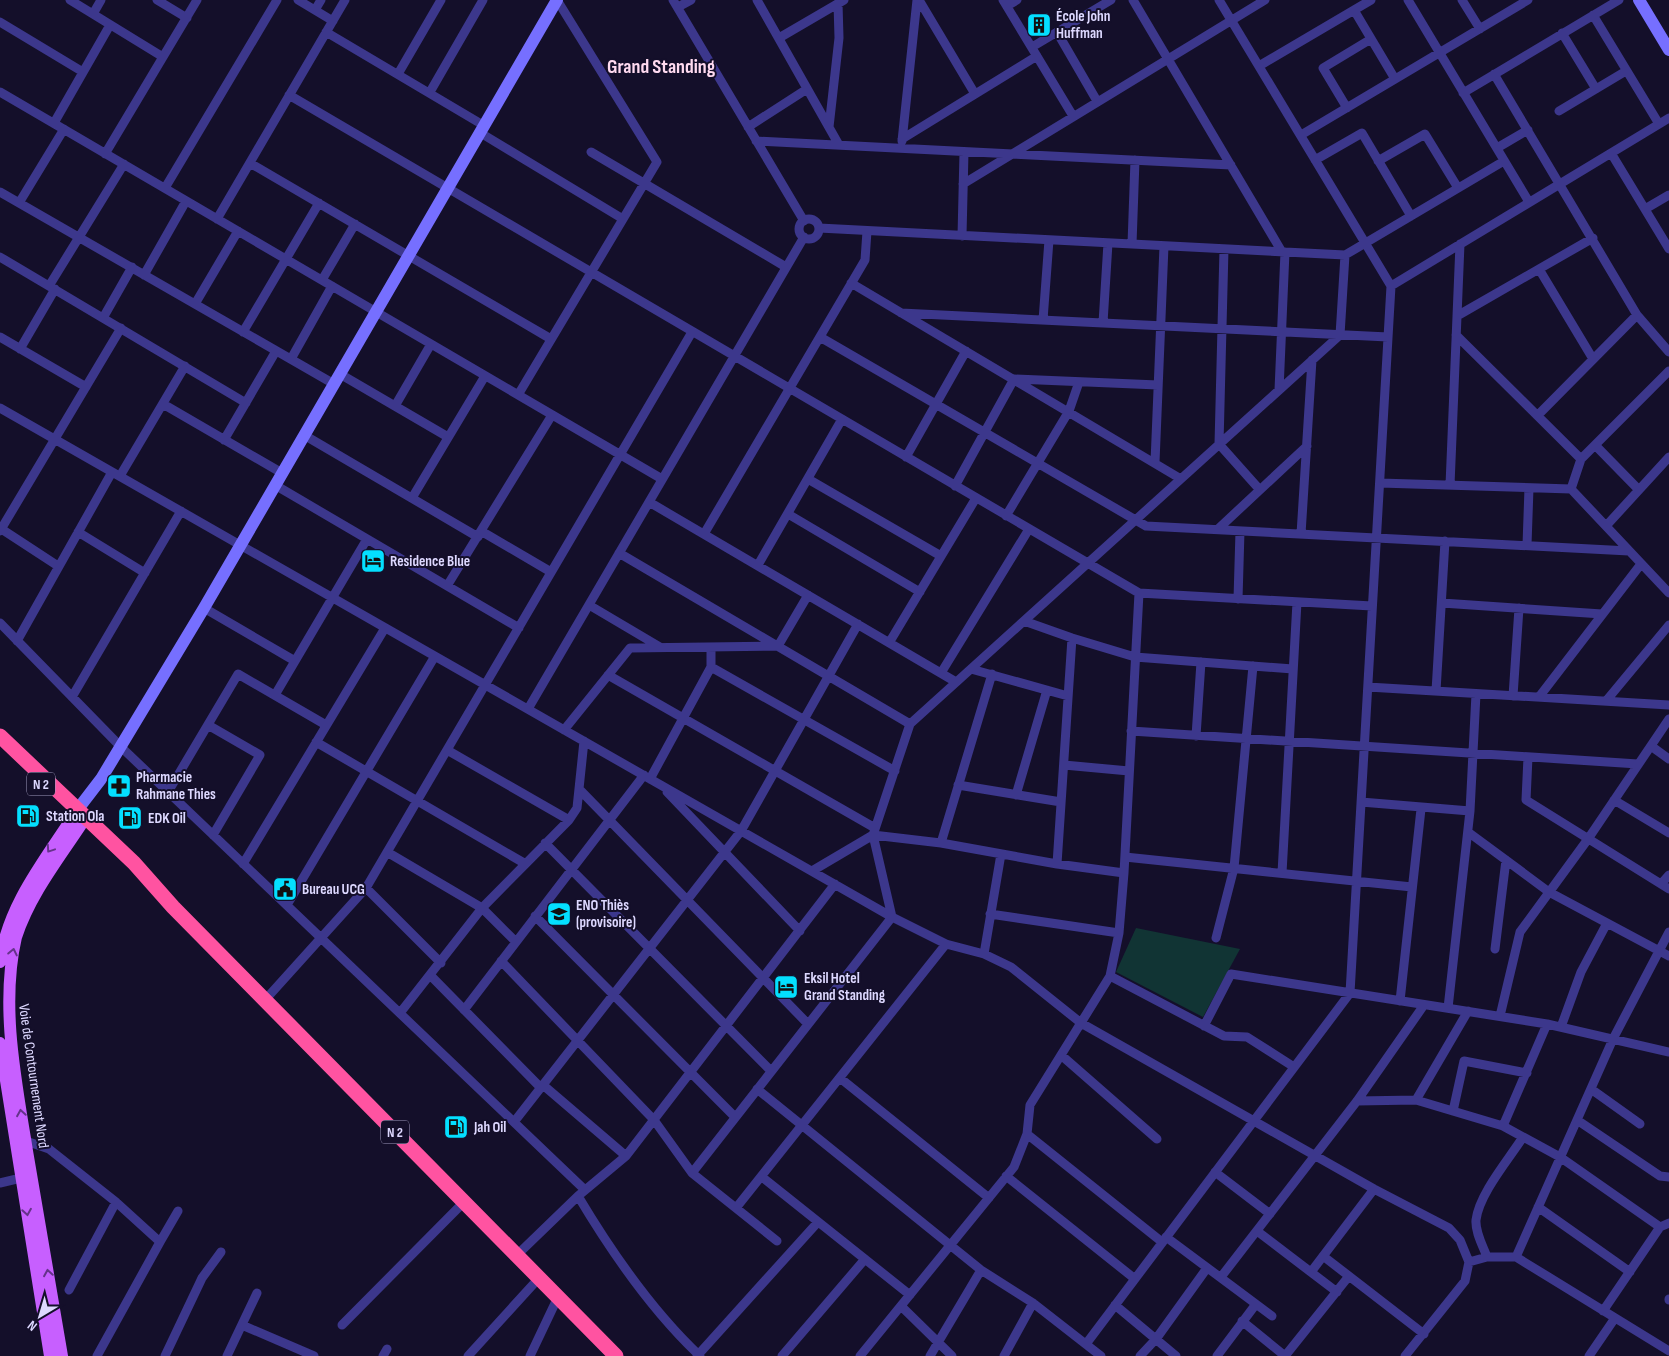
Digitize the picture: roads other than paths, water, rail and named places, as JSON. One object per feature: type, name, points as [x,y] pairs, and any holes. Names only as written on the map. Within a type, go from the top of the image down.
[{"type":"highway","name":"N 2","points":[[0,736],[80,816],[128,869],[173,908],[616,1356]]},
{"type":"main road","points":[[0,962],[6,934],[17,905],[46,854],[80,816]]},
{"type":"main road","name":"Voie de Contournement Nord","points":[[50,1356],[22,1178],[4,1046],[10,965],[16,937],[42,882],[80,816]]},
{"type":"main road","name":"Voie de Contournement Nord","points":[[4,1046],[26,1141],[62,1356]]},
{"type":"street","points":[[70,0],[163,57]]},
{"type":"street","points":[[93,14],[101,0]]},
{"type":"street","points":[[157,0],[187,18]]},
{"type":"street","points":[[106,154],[197,0]]},
{"type":"street","points":[[165,188],[276,0]]},
{"type":"street","points":[[298,0],[333,21]]},
{"type":"street","points":[[315,10],[321,0]]},
{"type":"street","points":[[217,219],[345,0]]},
{"type":"street","points":[[398,74],[441,0]]},
{"type":"street","points":[[430,92],[483,0]]},
{"type":"street","points":[[80,816],[204,608],[557,0],[657,162],[518,395]]},
{"type":"street","points":[[691,0],[676,4],[804,221]]},
{"type":"street","points":[[757,0],[839,145]]},
{"type":"street","points":[[918,0],[975,94]]},
{"type":"street","points":[[901,144],[918,0]]},
{"type":"street","points":[[1017,0],[1005,3],[1073,116]]},
{"type":"street","points":[[1032,48],[1111,0]]},
{"type":"street","points":[[1133,0],[1284,252],[1279,390]]},
{"type":"street","points":[[1086,1344],[1350,993],[1391,286],[1219,0]]},
{"type":"street","points":[[963,184],[1265,0]]},
{"type":"street","points":[[1259,66],[1371,0]]},
{"type":"street","points":[[1408,0],[1529,202]]},
{"type":"street","points":[[1462,0],[1480,29]]},
{"type":"street","points":[[1300,135],[1528,0]]},
{"type":"street","points":[[1463,92],[1619,0]]},
{"type":"street","points":[[1639,0],[1669,50]]},
{"type":"street","points":[[779,38],[841,2]]},
{"type":"street","points":[[829,127],[841,2]]},
{"type":"street","points":[[1354,10],[1395,79]]},
{"type":"street","points":[[1593,15],[1659,124]]},
{"type":"street","points":[[0,22],[83,72]]},
{"type":"street","points":[[54,123],[110,25]]},
{"type":"street","points":[[326,32],[430,92],[481,128],[624,219]]},
{"type":"street","points":[[1057,32],[1098,101]]},
{"type":"street","points":[[1562,33],[1596,89]]},
{"type":"street","points":[[1347,108],[1323,68],[1371,39]]},
{"type":"street","points":[[901,144],[975,94],[1037,56]]},
{"type":"street","points":[[1559,111],[1626,70]]},
{"type":"street","points":[[1494,74],[1637,315],[1667,346]]},
{"type":"street","points":[[748,127],[807,89]]},
{"type":"street","points":[[0,92],[662,479]]},
{"type":"street","points":[[289,95],[1138,594],[1372,606]]},
{"type":"street","points":[[1391,286],[1669,118]]},
{"type":"street","points":[[19,203],[64,129]]},
{"type":"street","points":[[1497,148],[1528,130]]},
{"type":"street","points":[[1316,160],[1362,133],[1411,216]]},
{"type":"street","points":[[1378,161],[1425,134],[1458,188]]},
{"type":"street","points":[[756,141],[839,145],[901,144],[964,152],[1231,165]]},
{"type":"street","points":[[591,152],[786,268]]},
{"type":"street","points":[[962,236],[964,152]]},
{"type":"street","points":[[1611,153],[1669,249]]},
{"type":"street","points":[[1132,244],[1135,160]]},
{"type":"street","points":[[804,221],[813,220],[819,228],[1345,255],[1504,161]]},
{"type":"street","points":[[250,163],[551,339]]},
{"type":"street","points":[[20,349],[79,237],[124,164]]},
{"type":"street","points":[[0,192],[276,351],[394,406],[448,437]]},
{"type":"street","points":[[1645,209],[1669,195]]},
{"type":"street","points":[[144,275],[186,201]]},
{"type":"street","points":[[244,332],[319,203]]},
{"type":"street","points":[[804,221],[799,229],[804,237]]},
{"type":"street","points":[[322,280],[355,224]]},
{"type":"street","points":[[804,237],[814,238],[819,228]]},
{"type":"street","points":[[195,304],[238,231]]},
{"type":"street","points":[[704,534],[865,260],[867,231]]},
{"type":"street","points":[[528,709],[804,237]]},
{"type":"street","points":[[1457,316],[1593,238]]},
{"type":"street","points":[[1043,320],[1049,240]]},
{"type":"street","points":[[1103,323],[1108,243]]},
{"type":"street","points":[[1450,485],[1460,244]]},
{"type":"street","points":[[1155,462],[1164,246]]},
{"type":"street","points":[[1224,249],[1219,444],[1260,490]]},
{"type":"street","points":[[692,1173],[892,917],[874,831],[910,724],[1340,335],[1345,255]]},
{"type":"street","points":[[0,257],[246,403]]},
{"type":"street","points":[[103,318],[132,268]]},
{"type":"street","points":[[1538,269],[1593,360]]},
{"type":"street","points":[[851,283],[1181,479]]},
{"type":"street","points":[[291,359],[332,286]]},
{"type":"street","points":[[901,313],[1388,337]]},
{"type":"street","points":[[1538,415],[1637,315]]},
{"type":"street","points":[[58,566],[0,529],[121,328]]},
{"type":"street","points":[[265,1000],[366,888],[692,332]]},
{"type":"street","points":[[1456,334],[1581,459]]},
{"type":"street","points":[[0,337],[86,387]]},
{"type":"street","points":[[820,337],[1146,526],[1628,551]]},
{"type":"street","points":[[394,406],[431,344]]},
{"type":"street","points":[[224,440],[276,351]]},
{"type":"street","points":[[906,457],[966,351]]},
{"type":"street","points":[[1301,534],[1312,360]]},
{"type":"street","points":[[17,641],[78,532],[163,404],[185,366]]},
{"type":"street","points":[[1571,489],[1581,459],[1669,371]]},
{"type":"street","points":[[412,498],[485,376]]},
{"type":"street","points":[[1014,379],[1158,385]]},
{"type":"street","points":[[955,486],[1014,379]]},
{"type":"street","points":[[1006,516],[1069,411],[1078,382]]},
{"type":"street","points":[[163,404],[282,473]]},
{"type":"street","points":[[1,410],[892,917],[946,944],[984,954],[1011,967],[1081,1023],[1254,1119],[1374,1189],[1449,1228],[1460,1240],[1469,1262],[1465,1281],[1405,1356]]},
{"type":"street","points":[[447,586],[552,415]]},
{"type":"street","points":[[758,565],[842,419]]},
{"type":"street","points":[[304,435],[412,498],[551,572]]},
{"type":"street","points":[[1595,445],[1639,490]]},
{"type":"street","points":[[1218,529],[1307,446]]},
{"type":"street","points":[[1606,526],[1669,457]]},
{"type":"street","points":[[808,479],[941,556]]},
{"type":"street","points":[[1380,483],[1571,489],[1669,593]]},
{"type":"street","points":[[275,485],[519,628]]},
{"type":"street","points":[[1527,545],[1529,488]]},
{"type":"street","points":[[889,643],[976,498]]},
{"type":"street","points":[[649,502],[956,682]]},
{"type":"street","points":[[72,697],[181,511]]},
{"type":"street","points":[[788,514],[920,592]]},
{"type":"street","points":[[941,673],[1029,529]]},
{"type":"street","points":[[1238,599],[1240,530]]},
{"type":"street","points":[[78,532],[145,573]]},
{"type":"street","points":[[275,696],[367,539]]},
{"type":"street","points":[[1436,691],[1445,541]]},
{"type":"street","points":[[619,553],[910,724]]},
{"type":"street","points":[[1539,697],[1641,564]]},
{"type":"street","points":[[860,1356],[1014,1167],[1027,1134],[1030,1105],[1110,976],[1119,933],[1124,873],[1138,594]]},
{"type":"street","points":[[778,646],[808,595]]},
{"type":"street","points":[[1282,873],[1297,602]]},
{"type":"street","points":[[1442,603],[1602,614]]},
{"type":"street","points":[[589,605],[662,648]]},
{"type":"street","points":[[204,608],[295,661]]},
{"type":"street","points":[[1513,696],[1519,608]]},
{"type":"street","points":[[1024,621],[1072,638],[1135,656],[1293,669]]},
{"type":"street","points":[[0,623],[121,747],[514,1122],[582,1193],[612,1252],[631,1278],[698,1355],[818,1222]]},
{"type":"street","points":[[514,1122],[741,831],[858,624]]},
{"type":"street","points":[[1606,701],[1669,625]]},
{"type":"street","points":[[243,864],[385,628]]},
{"type":"street","points":[[1057,864],[1072,638]]},
{"type":"street","points":[[564,730],[630,648],[778,646]]},
{"type":"street","points":[[464,1010],[609,821],[647,777],[711,667],[711,647]]},
{"type":"street","points":[[287,905],[436,656]]},
{"type":"street","points":[[1196,736],[1201,662]]},
{"type":"street","points":[[1216,938],[1234,868],[1254,666]]},
{"type":"street","points":[[711,667],[895,771]]},
{"type":"street","points":[[971,669],[1068,696]]},
{"type":"street","points":[[168,792],[238,674],[326,725]]},
{"type":"street","points":[[941,843],[992,674]]},
{"type":"street","points":[[608,675],[775,770],[874,831],[1057,864],[1124,873]]},
{"type":"street","points":[[1368,687],[1669,705]]},
{"type":"street","points":[[1016,795],[1047,690]]},
{"type":"street","points":[[1448,1008],[1470,811],[1476,694]]},
{"type":"street","points":[[1500,1016],[1520,932],[1588,838],[1669,719]]},
{"type":"street","points":[[208,725],[260,755],[213,835]]},
{"type":"street","points":[[1131,732],[1638,764]]},
{"type":"street","points":[[400,1013],[431,976],[482,908],[524,863],[569,820],[577,808],[584,741]]},
{"type":"street","points":[[316,742],[524,863]]},
{"type":"street","points":[[1651,746],[1669,759]]},
{"type":"street","points":[[447,750],[569,820]]},
{"type":"street","points":[[1528,757],[1526,800],[1665,887],[1669,875]]},
{"type":"street","points":[[1064,765],[1129,771]]},
{"type":"street","points":[[661,785],[723,853],[800,931]]},
{"type":"street","points":[[958,785],[1061,802]]},
{"type":"street","points":[[580,790],[808,1024]]},
{"type":"street","points":[[1614,800],[1669,833]]},
{"type":"street","points":[[1361,802],[1470,811]]},
{"type":"street","points":[[1400,1001],[1421,808]]},
{"type":"street","points":[[812,871],[874,831]]},
{"type":"street","points":[[1468,832],[1549,892],[1669,956]]},
{"type":"street","points":[[545,843],[771,1072]]},
{"type":"street","points":[[387,852],[482,908],[516,942]]},
{"type":"street","points":[[984,954],[1000,854]]},
{"type":"street","points":[[1125,856],[1412,887]]},
{"type":"street","points":[[1495,949],[1506,860]]},
{"type":"street","points":[[516,1255],[582,1193],[626,1156],[835,884]]},
{"type":"street","points":[[366,888],[441,962]]},
{"type":"street","points":[[990,914],[1119,933]]},
{"type":"street","points":[[535,916],[735,1117]]},
{"type":"street","points":[[1560,1027],[1581,972],[1607,923]]},
{"type":"street","points":[[1516,1257],[1614,1039],[1669,932]]},
{"type":"street","points":[[736,1208],[946,944]]},
{"type":"street","points":[[501,961],[654,1120],[692,1173],[777,1241]]},
{"type":"street","points":[[1204,1026],[1231,974],[1546,1024],[1669,1052]]},
{"type":"street","points":[[431,976],[542,1087],[626,1156]]},
{"type":"street","points":[[1110,976],[1224,1036],[1247,1038],[1294,1067]]},
{"type":"street","points":[[1220,1277],[1357,1101],[1424,1004]]},
{"type":"street","points":[[1416,1100],[1468,1011]]},
{"type":"street","points":[[1503,1126],[1527,1073],[1546,1024]]},
{"type":"street","points":[[1061,1055],[1157,1139]]},
{"type":"street","points":[[1453,1111],[1464,1061],[1527,1073]]},
{"type":"street","points":[[840,1078],[989,1198]]},
{"type":"street","points":[[758,1089],[981,1270],[1033,1303],[1101,1356]]},
{"type":"street","points":[[1591,1089],[1640,1124]]},
{"type":"street","points":[[1357,1101],[1416,1100],[1503,1126],[1560,1157],[1665,1225],[1603,1311]]},
{"type":"street","points":[[1577,1120],[1660,1176],[1669,1177]]},
{"type":"street","points":[[1027,1134],[1164,1240],[1208,1268],[1272,1316]]},
{"type":"street","points":[[1487,1257],[1476,1227],[1476,1219],[1487,1194],[1523,1136]]},
{"type":"street","points":[[26,1141],[49,1149],[116,1202],[160,1242]]},
{"type":"street","points":[[1215,1172],[1270,1214]]},
{"type":"street","points":[[1006,1176],[1135,1279]]},
{"type":"street","points":[[762,1177],[910,1295]]},
{"type":"street","points":[[0,1183],[22,1178]]},
{"type":"street","points":[[1311,1272],[1374,1189]]},
{"type":"street","points":[[69,1290],[116,1202]]},
{"type":"street","points":[[342,1326],[464,1202]]},
{"type":"street","points":[[1538,1207],[1630,1272]]},
{"type":"street","points":[[97,1356],[178,1211]]},
{"type":"street","points":[[1257,1231],[1337,1292]]},
{"type":"street","points":[[165,1356],[202,1278],[221,1252]]},
{"type":"street","points":[[1323,1256],[1424,1334]]},
{"type":"street","points":[[1469,1262],[1487,1257],[1516,1257],[1616,1318],[1666,1352]]},
{"type":"street","points":[[782,1356],[865,1259]]},
{"type":"street","points":[[1140,1356],[1156,1339],[1208,1268]]},
{"type":"street","points":[[930,1356],[981,1270]]},
{"type":"street","points":[[1242,1322],[1285,1356],[1349,1276]]},
{"type":"street","points":[[468,1356],[539,1278]]},
{"type":"street","points":[[227,1356],[257,1293]]},
{"type":"street","points":[[530,1356],[558,1297]]},
{"type":"street","points":[[1004,1356],[1033,1303]]},
{"type":"street","points":[[1217,1356],[1256,1304]]},
{"type":"street","points":[[1115,1305],[1176,1356]]},
{"type":"street","points":[[901,1306],[952,1356]]},
{"type":"street","points":[[1589,1356],[1616,1318]]},
{"type":"street","points":[[242,1324],[304,1354],[314,1356]]},
{"type":"place","name":"École John Huffman","points":[[1039,25]]},
{"type":"place","name":"Residence Blue","points":[[373,561]]},
{"type":"place","name":"Pharmacie Rahmane Thies","points":[[119,786]]},
{"type":"place","name":"Station Ola","points":[[28,816]]},
{"type":"place","name":"EDK Oil","points":[[130,818]]},
{"type":"place","name":"Bureau UCG","points":[[285,889]]},
{"type":"place","name":"ENO Thiès (provisoire)","points":[[559,914]]},
{"type":"place","name":"Eksil Hotel Grand Standing","points":[[786,987]]},
{"type":"place","name":"Jah Oil","points":[[456,1127]]},
{"type":"district","name":"Grand Standing","points":[[661,66]]}]
